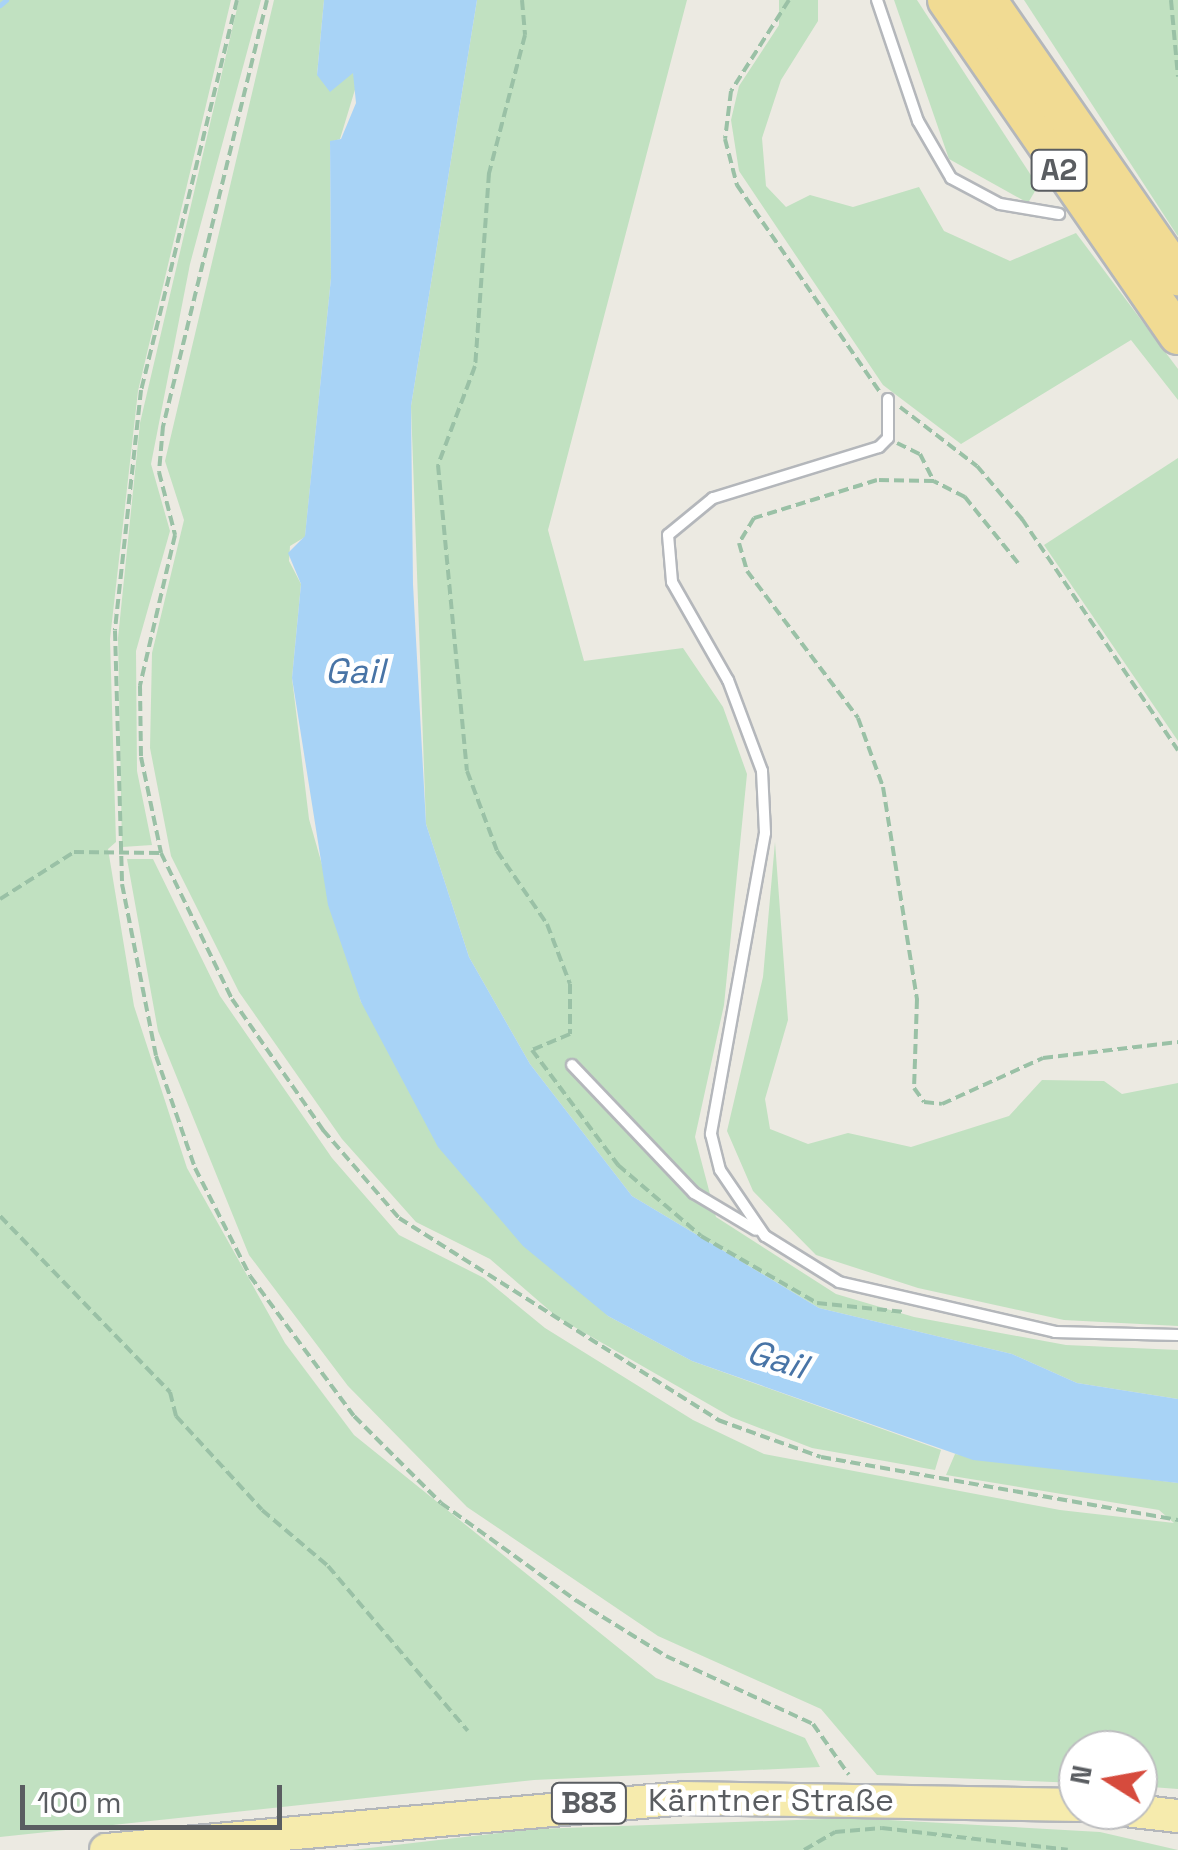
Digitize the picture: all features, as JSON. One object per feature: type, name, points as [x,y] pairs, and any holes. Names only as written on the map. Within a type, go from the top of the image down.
[{"type":"highway","name":"A2","points":[[947,0],[1096,224],[1178,335]]},
{"type":"highway","name":"A2","points":[[987,0],[1178,276]]},
{"type":"highway","points":[[1059,214],[1096,224]]},
{"type":"main road","name":"Kärntner Straße","points":[[106,1850],[545,1806],[859,1798],[1058,1805]]},
{"type":"lane","points":[[878,0],[924,135],[951,178],[1000,204],[1059,214]]},
{"type":"lane","points":[[765,1236],[720,1170],[711,1134],[765,833],[762,771],[728,680],[672,582],[668,535],[713,498],[888,438],[888,399]]},
{"type":"lane","points":[[572,1065],[694,1193],[838,1282],[1055,1332],[1178,1335]]},
{"type":"path","points":[[236,0],[141,390],[124,508],[113,704],[119,852],[134,964],[196,1168],[250,1276],[304,1352],[441,1503],[666,1656],[814,1724],[859,1798]]},
{"type":"path","points":[[267,0],[158,456],[175,535],[144,641],[140,713],[161,853],[232,1000],[323,1130],[399,1218],[507,1283],[546,1318],[718,1420],[784,1446],[1178,1520]]},
{"type":"path","points":[[522,0],[525,35],[489,174],[475,366],[438,464],[467,772],[498,851],[547,924],[570,984],[570,1034],[532,1050],[618,1165],[701,1236],[817,1303],[904,1316],[908,1300]]},
{"type":"path","points":[[789,0],[731,91],[726,140],[737,185],[888,399],[977,466],[1022,519],[1178,750]]},
{"type":"path","points":[[1171,0],[1178,77]]},
{"type":"path","points":[[888,438],[920,454],[934,481]]},
{"type":"path","points":[[1018,563],[965,497],[934,481],[878,480],[754,518],[739,543],[747,570],[858,718],[883,787],[917,999],[914,1088],[924,1102],[942,1104],[1044,1058],[1178,1042]]},
{"type":"path","points":[[0,899],[74,852],[161,853]]},
{"type":"path","points":[[0,1216],[170,1392],[176,1416],[262,1510],[328,1566],[468,1731]]},
{"type":"path","points":[[804,1850],[835,1832],[882,1828],[1068,1850]]},
{"type":"green space","points":[[0,0],[231,0],[138,391],[110,639],[116,842],[108,849],[134,1006],[187,1168],[285,1343],[354,1435],[656,1678],[805,1738],[820,1767],[534,1780],[0,1837]]},
{"type":"green space","points":[[239,0],[261,0],[190,264],[151,464],[170,531],[136,651],[137,771],[152,845],[122,847],[118,638],[140,423]]},
{"type":"green space","points":[[274,0],[324,0],[317,75],[353,73],[357,83],[340,139],[330,142],[331,278],[305,537],[290,546],[289,561],[301,584],[292,678],[309,819],[361,1002],[608,1316],[692,1361],[941,1450],[935,1470],[812,1448],[731,1417],[557,1317],[490,1259],[416,1222],[342,1139],[239,992],[171,856],[150,748],[152,653],[184,520],[165,461]]},
{"type":"green space","points":[[477,0],[687,0],[548,530],[584,661],[683,648],[723,707],[747,774],[724,1005],[695,1137],[716,1217],[836,1294],[914,1317],[1066,1345],[1178,1350],[1178,1399],[1077,1383],[1012,1354],[819,1308],[632,1196],[530,1064],[469,957],[426,824],[411,406]]},
{"type":"green space","points":[[779,0],[818,0],[818,21],[781,80],[762,138],[766,186],[786,207],[810,195],[853,207],[919,187],[944,231],[1010,261],[1076,233],[1178,369],[1178,400],[1131,340],[961,444],[883,385],[739,171],[731,120],[739,86],[779,25]]},
{"type":"green space","points":[[894,0],[917,0],[1038,186],[1028,203],[949,159]]},
{"type":"green space","points":[[1024,0],[1178,0],[1178,236],[1177,235]]},
{"type":"green space","points":[[1178,458],[1178,741],[1044,545]]},
{"type":"green space","points":[[775,842],[788,1020],[765,1099],[770,1129],[808,1144],[848,1133],[911,1147],[1009,1116],[1042,1080],[1104,1081],[1122,1094],[1178,1083],[1178,1326],[1064,1320],[918,1288],[816,1255],[753,1191],[727,1131],[763,977]]},
{"type":"green space","points":[[127,859],[153,859],[220,996],[332,1158],[399,1235],[484,1278],[545,1328],[693,1420],[764,1454],[1060,1510],[1174,1523],[1159,1510],[946,1475],[955,1454],[1178,1483],[1178,1789],[1158,1788],[1158,1730],[1058,1730],[1058,1782],[877,1775],[821,1709],[658,1636],[467,1507],[348,1386],[249,1255],[158,1031]]},
{"type":"green space","points":[[853,1818],[1100,1832],[1178,1850],[352,1850],[535,1829]]},
{"type":"water","name":"Gail","points":[[324,0],[477,0],[411,406],[413,584],[426,824],[469,957],[530,1064],[632,1196],[819,1308],[1012,1354],[1077,1383],[1178,1399],[1178,1483],[973,1460],[692,1361],[608,1316],[523,1246],[438,1147],[361,1002],[328,905],[292,678],[301,584],[288,553],[305,536],[331,278],[330,141],[341,139],[356,103],[353,73],[330,92],[317,75]]},
{"type":"waterway","points":[[0,5],[6,0]]}]
